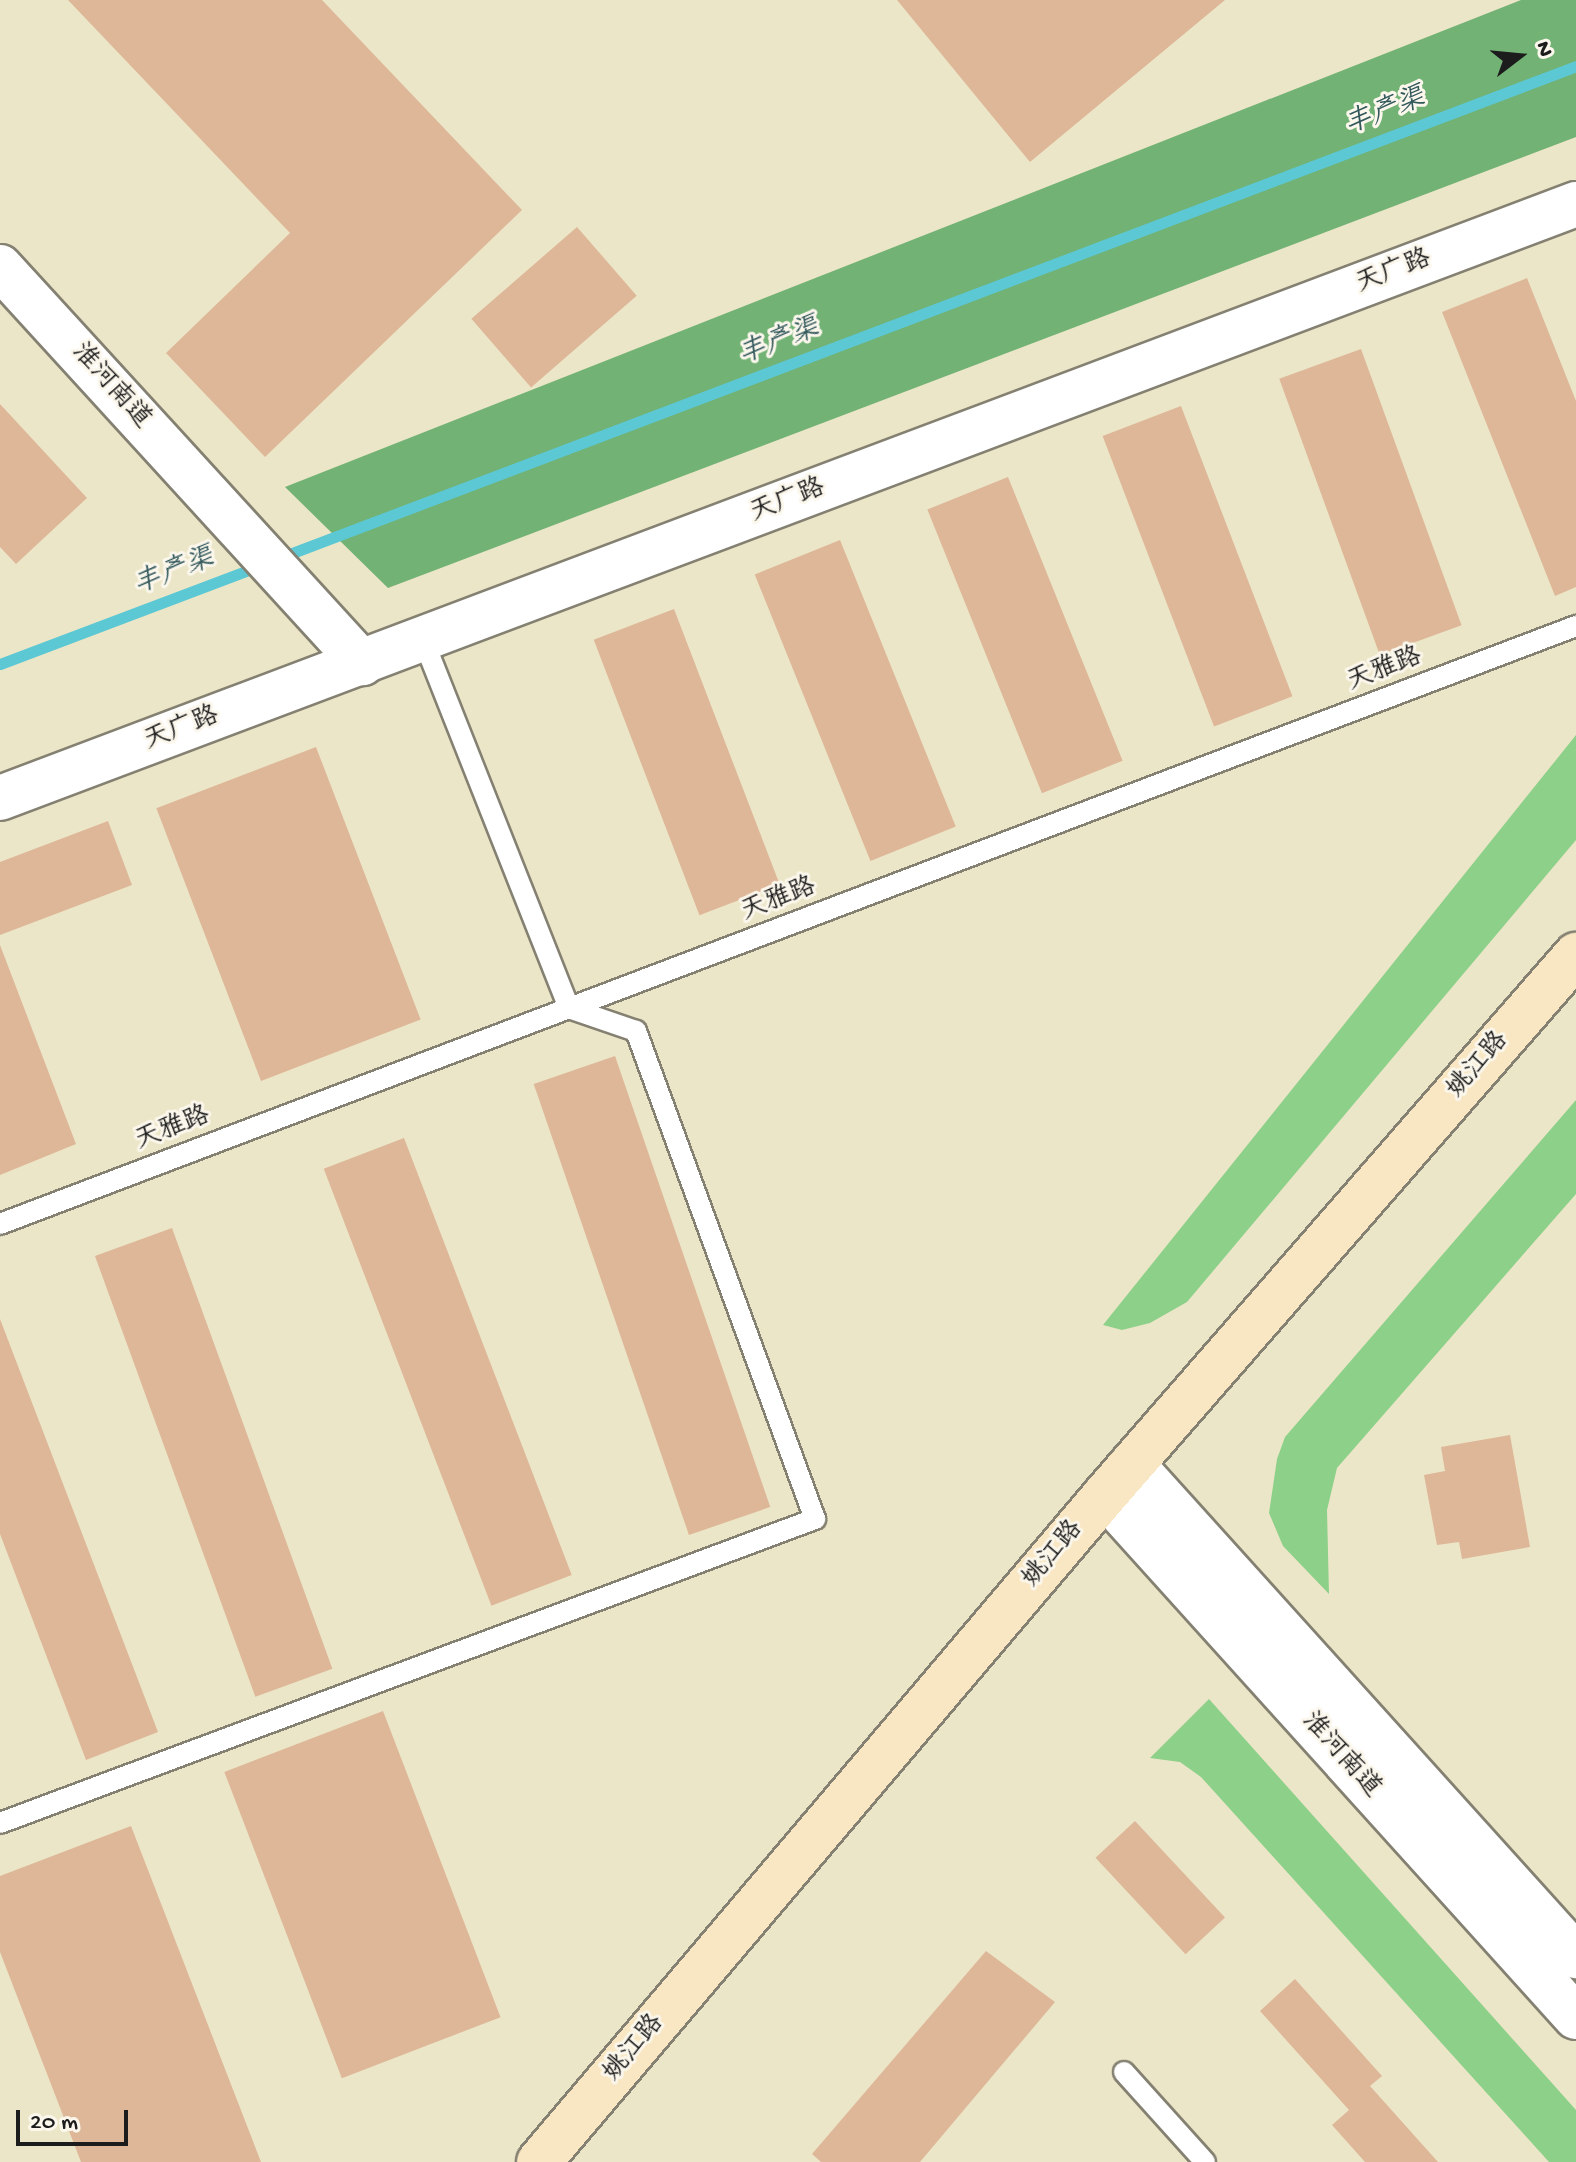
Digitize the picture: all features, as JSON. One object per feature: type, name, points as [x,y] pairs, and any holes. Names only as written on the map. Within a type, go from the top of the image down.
[{"type":"main road","name":"姚江路","points":[[539,2162],[1118,1479],[1576,955]]},
{"type":"street","name":"天广路","points":[[0,798],[1576,204]]},
{"type":"street","name":"淮河南道","points":[[0,267],[362,663]]},
{"type":"street","name":"淮河南道","points":[[1118,1479],[1576,1956]]},
{"type":"street","name":"淮河南道","points":[[1118,1479],[1576,2017]]},
{"type":"lane","name":"天雅路","points":[[0,1224],[1576,626]]},
{"type":"lane","points":[[0,1823],[815,1519],[636,1031],[569,1008],[423,640]]},
{"type":"lane","points":[[1124,2072],[1205,2162]]},
{"type":"green space","points":[[1521,0],[1576,0],[1576,137],[388,588],[285,487]]},
{"type":"green space","points":[[1576,735],[1576,840],[1187,1302],[1150,1323],[1122,1330],[1103,1325]]},
{"type":"green space","points":[[1576,1100],[1576,1194],[1337,1468],[1327,1510],[1329,1594],[1283,1546],[1269,1513],[1277,1459],[1285,1437]]},
{"type":"green space","points":[[1209,1699],[1576,2110],[1576,2162],[1549,2162],[1201,1777],[1180,1762],[1150,1758]]},
{"type":"building","points":[[68,0],[322,0],[522,210],[265,457],[166,353],[290,233]]},
{"type":"building","points":[[897,0],[1225,0],[1030,162]]},
{"type":"building","points":[[577,227],[637,296],[531,388],[471,319]]},
{"type":"building","points":[[1527,278],[1576,401],[1576,587],[1555,596],[1442,312]]},
{"type":"building","points":[[1361,349],[1462,625],[1380,655],[1279,379]]},
{"type":"building","points":[[0,404],[87,498],[16,564],[0,547]]},
{"type":"building","points":[[1181,406],[1292,696],[1214,726],[1103,436]]},
{"type":"building","points":[[1008,477],[1123,761],[1042,793],[927,510]]},
{"type":"building","points":[[840,540],[956,826],[870,861],[755,574]]},
{"type":"building","points":[[674,609],[780,884],[699,915],[594,640]]},
{"type":"building","points":[[316,747],[421,1020],[261,1081],[156,808]]},
{"type":"building","points":[[108,821],[132,885],[0,935],[0,862]]},
{"type":"building","points":[[0,945],[76,1144],[0,1175]]},
{"type":"building","points":[[615,1056],[770,1507],[689,1535],[534,1084]]},
{"type":"building","points":[[404,1138],[572,1575],[491,1606],[324,1169]]},
{"type":"building","points":[[172,1228],[332,1669],[255,1697],[95,1256]]},
{"type":"building","points":[[0,1319],[158,1732],[86,1760],[0,1534]]},
{"type":"building","points":[[1510,1435],[1530,1547],[1462,1559],[1459,1542],[1437,1545],[1424,1475],[1445,1471],[1441,1447]]},
{"type":"building","points":[[383,1711],[501,2017],[342,2078],[224,1772]]},
{"type":"building","points":[[1135,1821],[1225,1918],[1186,1954],[1096,1858]]},
{"type":"building","points":[[131,1826],[261,2162],[81,2162],[0,1952],[0,1876]]},
{"type":"building","points":[[986,1951],[1055,2002],[920,2162],[821,2162],[812,2154]]},
{"type":"building","points":[[1295,1979],[1382,2076],[1370,2086],[1438,2162],[1365,2162],[1332,2125],[1349,2110],[1260,2011]]},
{"type":"waterway","name":"丰产渠","points":[[279,558],[1576,66]]},
{"type":"waterway","name":"丰产渠","points":[[0,664],[259,566]]}]
